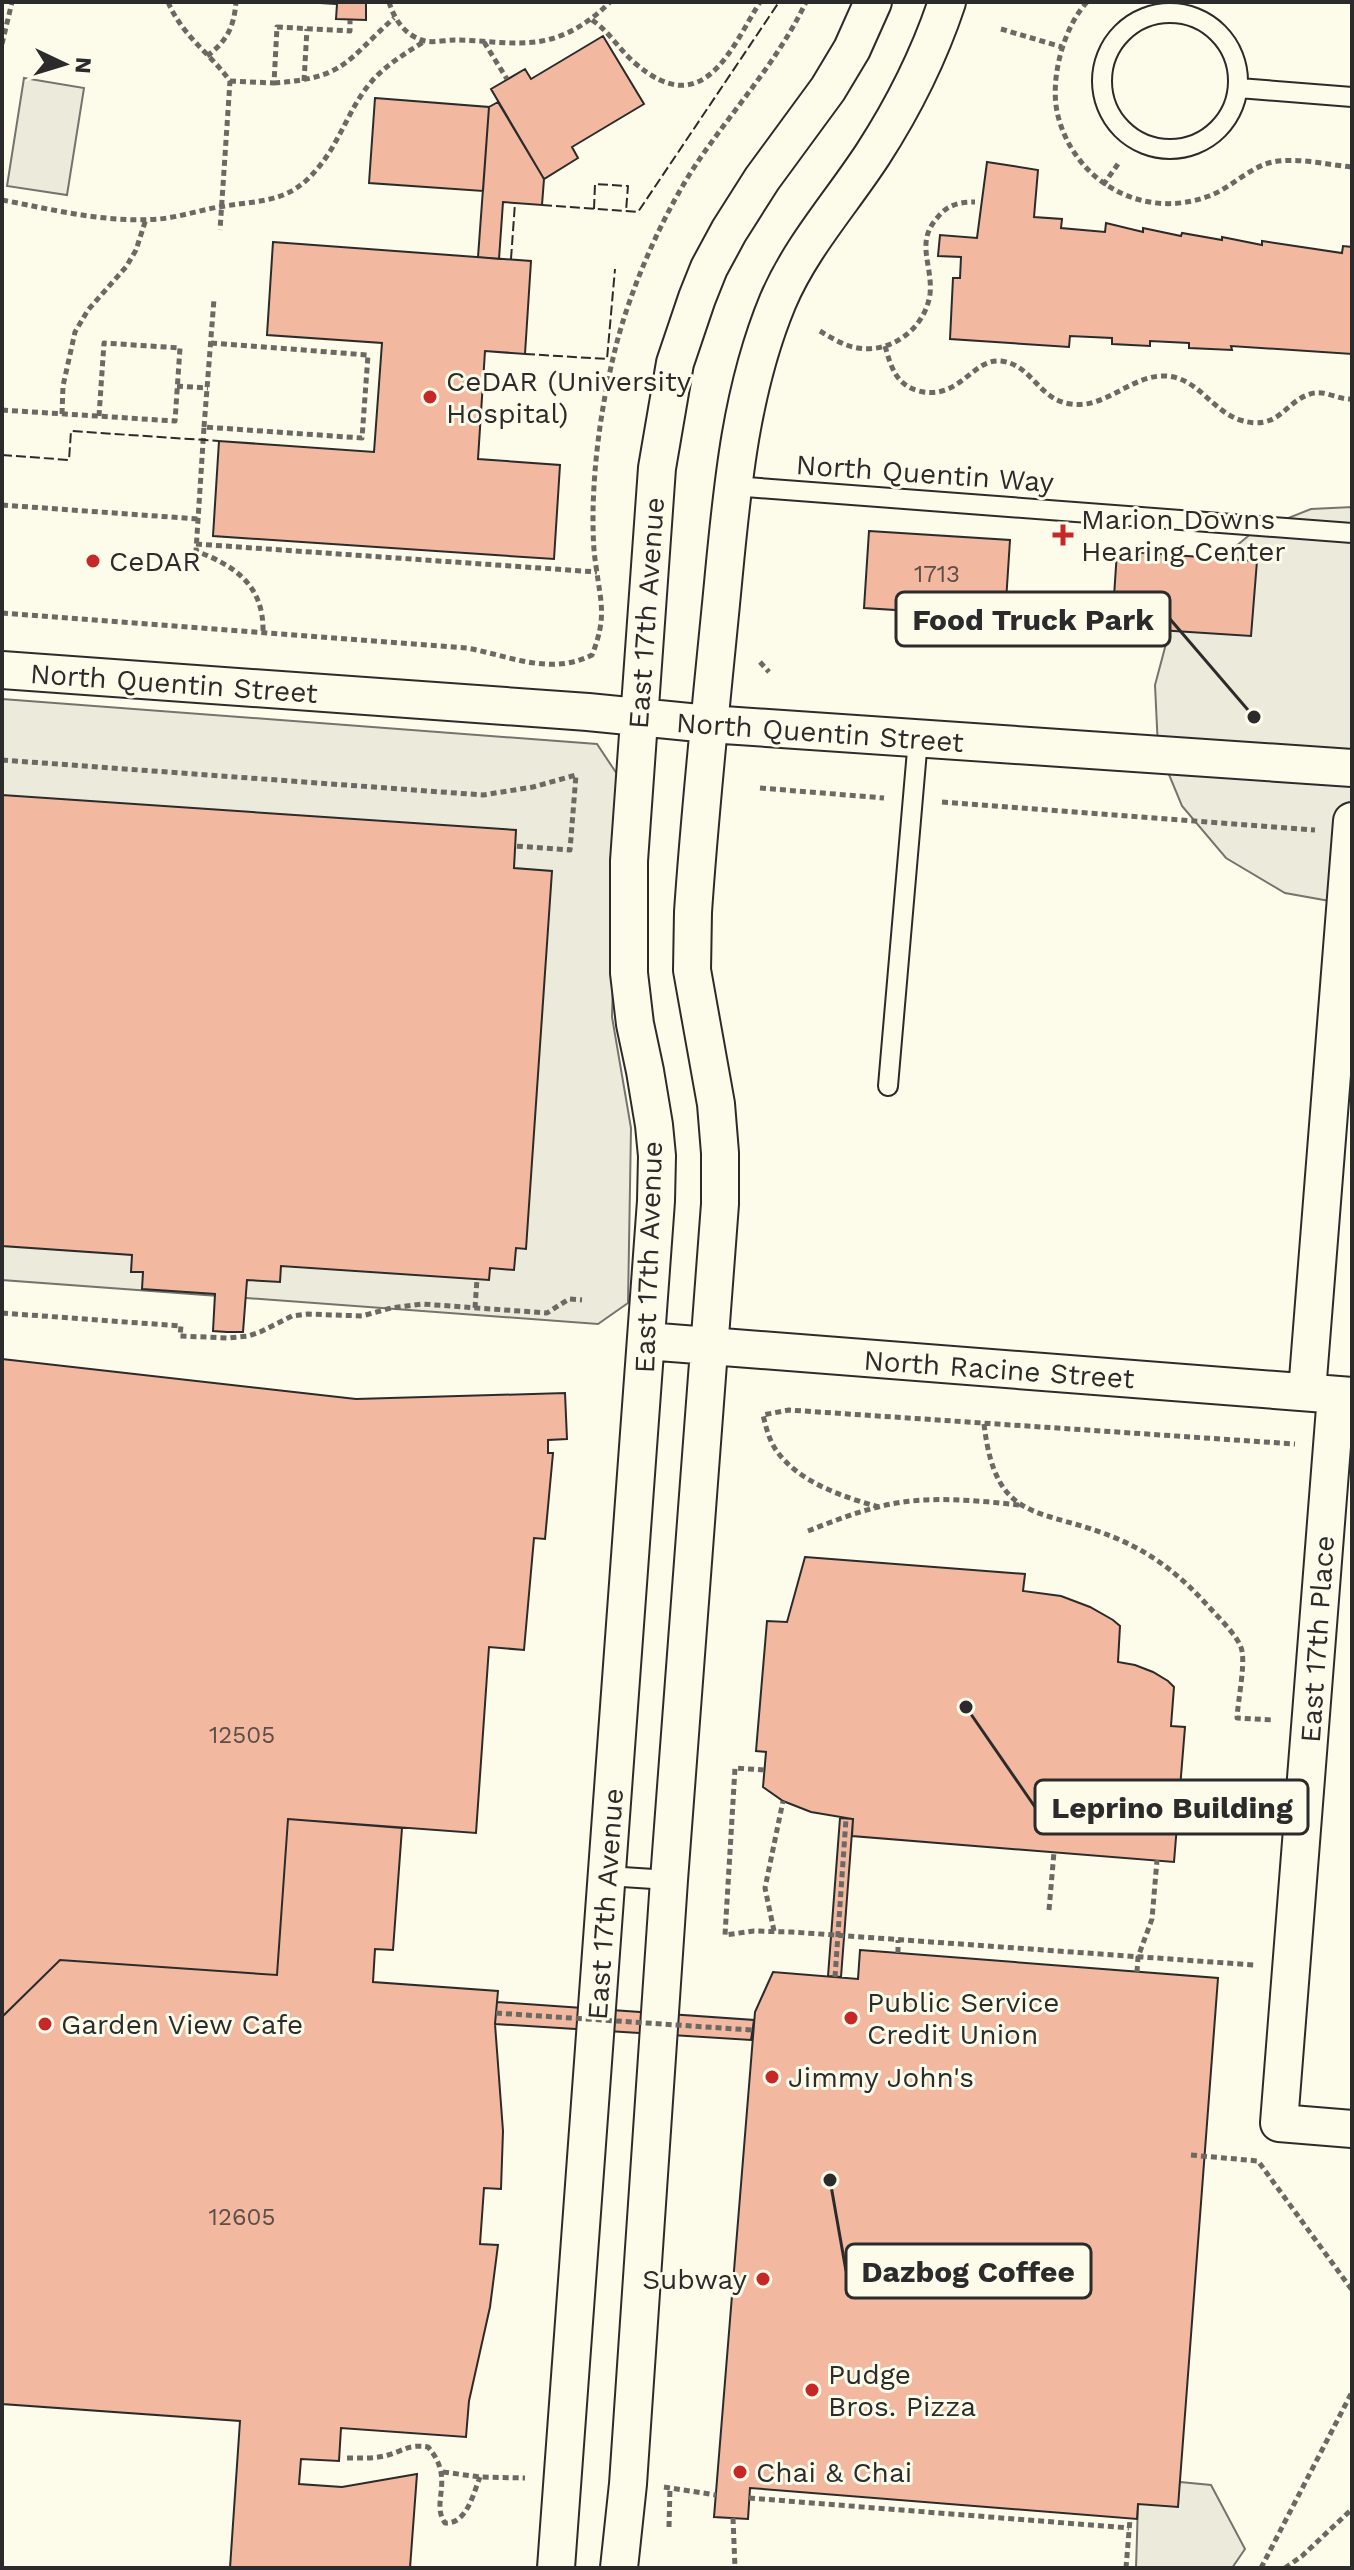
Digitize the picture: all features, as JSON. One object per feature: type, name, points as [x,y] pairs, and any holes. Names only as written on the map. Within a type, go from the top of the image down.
[{"type":"street","name":"East 17th Avenue","points":[[556,2568],[656,1201],[657,1156],[650,1097],[635,1024],[629,973],[628,920],[638,718],[657,468],[664,415],[682,341],[709,268],[762,179],[828,89],[852,49],[873,2]]},
{"type":"street","points":[[619,2568],[629,2468],[720,1204],[716,1104],[692,970],[693,912],[733,486],[750,387],[778,300],[815,235],[901,109],[926,58],[947,2]]},
{"type":"street","name":"North Quentin Street","points":[[2,670],[588,712],[709,724],[1352,768]]},
{"type":"street","name":"East 17th Place","points":[[1352,821],[1332,1394],[1279,2123],[1352,2129]]},
{"type":"street","name":"North Racine Street","points":[[646,1341],[1332,1394]]},
{"type":"lane","points":[[1168,12],[1196,18],[1220,34],[1232,50],[1238,68],[1239,88],[1234,107],[1223,124],[1209,137],[1192,146],[1172,149],[1153,147],[1120,128],[1109,111],[1103,92],[1102,73],[1117,37],[1131,24],[1149,15],[1168,12]]},
{"type":"lane","points":[[1239,88],[1352,97]]},
{"type":"lane","name":"North Quentin Way","points":[[733,486],[1352,533]]},
{"type":"lane","points":[[888,1086],[918,739]]},
{"type":"lane","points":[[607,1876],[669,1880]]},
{"type":"path","points":[[2,44],[12,2]]},
{"type":"path","points":[[168,2],[175,19],[230,81],[220,230]]},
{"type":"path","points":[[207,56],[219,47],[231,30],[236,2]]},
{"type":"path","points":[[389,2],[394,18],[409,33],[425,41],[542,41],[592,20],[610,2]]},
{"type":"path","points":[[592,20],[605,29],[636,64],[657,78],[676,85],[690,84],[706,79],[723,63],[760,2]]},
{"type":"path","points":[[1087,2],[1068,29],[1062,47],[1056,108],[1072,152],[1103,185],[1143,200],[1179,202],[1210,196],[1269,163],[1283,161],[1352,167]]},
{"type":"path","points":[[230,81],[274,83],[304,81],[326,75],[340,68],[394,18]]},
{"type":"path","points":[[274,83],[277,27],[350,31],[350,20]]},
{"type":"path","points":[[304,81],[307,29]]},
{"type":"path","points":[[1001,29],[1062,47]]},
{"type":"path","points":[[2,200],[88,217],[163,219],[221,206],[277,199],[303,184],[328,156],[370,83],[386,67],[425,41]]},
{"type":"path","points":[[483,41],[507,79]]},
{"type":"path","points":[[1103,185],[1118,164]]},
{"type":"path","points":[[820,331],[853,347],[867,349],[900,341],[910,333],[924,313],[929,298],[930,274],[925,246],[927,232],[952,204],[975,202]]},
{"type":"path","points":[[62,414],[63,386],[75,332],[88,310],[126,267],[136,250],[146,219]]},
{"type":"path","points":[[214,299],[196,551],[220,561],[248,583],[262,607],[263,632]]},
{"type":"path","points":[[2,410],[175,421],[180,348],[104,343],[99,416]]},
{"type":"path","points":[[204,427],[362,438],[368,355],[211,343]]},
{"type":"path","points":[[885,346],[896,378],[913,389],[928,393],[945,392],[996,361],[1012,363],[1027,373],[1055,401],[1073,405],[1102,401],[1144,379],[1162,376],[1180,377],[1223,411],[1241,420],[1273,420],[1310,394],[1322,393],[1352,399]]},
{"type":"path","points":[[177,386],[208,388]]},
{"type":"path","points":[[2,505],[198,519]]},
{"type":"path","points":[[196,544],[597,572]]},
{"type":"path","points":[[2,613],[467,648],[542,664],[576,663],[592,655]]},
{"type":"path","points":[[760,662],[769,672]]},
{"type":"path","points":[[2,760],[483,795],[520,790],[576,775],[570,850],[515,846]]},
{"type":"path","points":[[760,788],[1351,833]]},
{"type":"path","points":[[475,1308],[477,1279]]},
{"type":"path","points":[[2,1313],[181,1326],[180,1336],[228,1338],[260,1332],[292,1316],[308,1314],[362,1316],[422,1304],[547,1313],[569,1299],[582,1300]]},
{"type":"path","points":[[879,1507],[832,1491],[789,1464],[776,1449],[763,1415],[789,1410],[1302,1444]]},
{"type":"path","points":[[984,1424],[991,1466],[1008,1495],[1020,1505],[1120,1540],[1170,1568],[1227,1627],[1242,1649],[1237,1718],[1273,1720]]},
{"type":"path","points":[[808,1531],[879,1507],[934,1500],[1020,1505]]},
{"type":"path","points":[[764,1770],[735,1768],[725,1935],[774,1931],[1255,1966]]},
{"type":"path","points":[[774,1931],[765,1888],[783,1801]]},
{"type":"path","points":[[835,1977],[846,1819]]},
{"type":"path","points":[[1049,1910],[1054,1852]]},
{"type":"path","points":[[1137,1972],[1138,1957],[1152,1919],[1157,1860]]},
{"type":"path","points":[[898,1940],[898,1953]]},
{"type":"path","points":[[496,2013],[752,2030]]},
{"type":"path","points":[[1191,2155],[1258,2161],[1352,2290]]},
{"type":"path","points":[[1261,2568],[1352,2392]]},
{"type":"path","points":[[347,2458],[388,2455],[415,2445],[428,2447],[438,2459],[443,2472],[440,2516],[445,2523],[459,2519],[467,2509],[480,2477]]},
{"type":"path","points":[[443,2472],[503,2478]]},
{"type":"path","points":[[661,2487],[716,2495]]},
{"type":"path","points":[[669,2527],[670,2487]]},
{"type":"path","points":[[749,2498],[1129,2528]]},
{"type":"path","points":[[1285,2568],[1352,2509]]},
{"type":"path","points":[[733,2518],[735,2568]]},
{"type":"path","points":[[1126,2568],[1130,2519]]},
{"type":"shaded area","points":[[24,78],[84,88],[67,195],[7,186]]},
{"type":"shaded area","points":[[1352,507],[1352,905],[1285,893],[1226,858],[1182,806],[1158,748],[1155,685],[1171,625],[1205,572],[1253,532],[1311,509]]},
{"type":"shaded area","points":[[2,699],[597,744],[619,777],[612,1017],[631,1128],[628,1303],[598,1324],[2,1280]]},
{"type":"shaded area","points":[[1180,2482],[1211,2485],[1245,2549],[1232,2568],[1136,2568],[1138,2504]]},
{"type":"building","points":[[303,2],[366,2],[366,20],[336,19],[337,4]]},
{"type":"building","points":[[603,36],[644,104],[572,147],[578,158],[544,179],[491,89],[525,69],[531,79]]},
{"type":"building","points":[[375,98],[489,107],[483,191],[369,183]]},
{"type":"building","points":[[498,102],[544,179],[542,205],[503,202],[499,259],[478,257],[489,107]]},
{"type":"building","points":[[987,162],[1038,170],[1034,217],[1062,219],[1061,228],[1105,232],[1106,223],[1143,232],[1143,228],[1181,236],[1182,233],[1222,240],[1222,237],[1262,245],[1262,241],[1342,253],[1343,246],[1352,247],[1352,354],[1231,346],[1232,350],[1189,348],[1189,343],[1150,341],[1150,346],[1112,344],[1112,338],[1070,336],[1069,347],[950,339],[953,278],[960,278],[961,257],[938,256],[940,235],[977,238]]},
{"type":"building","name":"CeDAR (University Hospital)","points":[[273,242],[531,261],[525,354],[485,351],[478,459],[560,465],[554,559],[213,536],[219,441],[374,452],[382,343],[267,335]]},
{"type":"building","points":[[869,531],[1010,540],[1005,617],[864,608]]},
{"type":"building","points":[[1117,551],[1257,561],[1251,636],[1112,627]]},
{"type":"building","points":[[2,795],[516,830],[514,868],[552,871],[526,1249],[516,1248],[514,1270],[490,1268],[489,1280],[281,1266],[280,1282],[247,1280],[243,1332],[227,1332],[213,1331],[215,1294],[142,1289],[143,1272],[131,1272],[132,1255],[2,1246]]},
{"type":"building","points":[[2,1359],[356,1399],[565,1393],[567,1439],[548,1440],[548,1453],[553,1453],[545,1539],[534,1538],[524,1650],[489,1647],[476,1833],[288,1819],[277,1975],[60,1960],[2,2017]]},
{"type":"building","points":[[805,1557],[1025,1574],[1023,1591],[1061,1596],[1113,1620],[1120,1626],[1118,1662],[1135,1665],[1168,1681],[1174,1687],[1171,1726],[1185,1727],[1174,1862],[852,1836],[853,1819],[811,1812],[783,1801],[763,1787],[766,1752],[756,1751],[767,1621],[787,1622]]},
{"type":"building","points":[[840,1818],[853,1819],[841,1977],[828,1976]]},
{"type":"building","points":[[288,1819],[402,1828],[393,1950],[375,1949],[373,1982],[498,1991],[495,2024],[503,2131],[501,2189],[484,2188],[480,2244],[498,2245],[490,2307],[469,2401],[466,2437],[341,2428],[339,2461],[301,2459],[299,2484],[342,2487],[417,2474],[410,2568],[230,2568],[240,2421],[2,2404],[2,2017],[60,1960],[277,1975]]},
{"type":"building","points":[[860,1950],[1218,1978],[1178,2507],[1138,2504],[1137,2519],[750,2488],[748,2519],[714,2517],[755,2012],[773,1972],[858,1979]]},
{"type":"building","points":[[497,2002],[754,2020],[751,2040],[495,2024]]},
{"type":"fence","points":[[542,205],[638,212],[779,2]]},
{"type":"fence","points":[[594,209],[595,184],[628,186],[626,211]]},
{"type":"fence","points":[[511,259],[515,203]]},
{"type":"fence","points":[[525,354],[607,359],[615,269]]},
{"type":"fence","points":[[2,455],[69,460],[71,431],[219,441]]},
{"type":"place","name":"CeDAR (University Hospital)","points":[[430,397]]},
{"type":"place","name":"Marion Downs Hearing Center","points":[[1063,535]]},
{"type":"place","name":"CeDAR","points":[[93,561]]},
{"type":"place","name":"Food Truck Park","points":[[1254,717]]},
{"type":"place","name":"Leprino Building","points":[[966,1707]]},
{"type":"place","name":"Public Service Credit Union","points":[[851,2018]]},
{"type":"place","name":"Garden View Cafe","points":[[45,2024]]},
{"type":"place","name":"Jimmy John's","points":[[772,2077]]},
{"type":"place","name":"Dazbog Coffee","points":[[830,2180]]},
{"type":"place","name":"Subway","points":[[763,2279]]},
{"type":"place","name":"Pudge Bros. Pizza","points":[[812,2390]]},
{"type":"place","name":"Chai & Chai","points":[[740,2472]]}]
